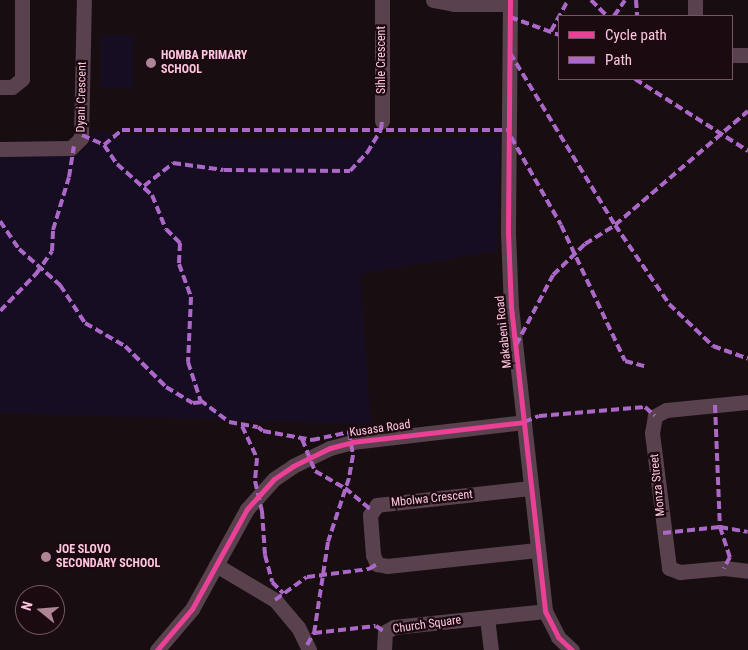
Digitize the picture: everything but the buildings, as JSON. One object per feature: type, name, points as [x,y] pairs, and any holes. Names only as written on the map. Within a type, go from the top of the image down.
[{"type":"street","points":[[0,87],[12,87],[22,79],[22,0]]},
{"type":"street","name":"Dyani Crescent","points":[[0,149],[71,148],[81,138],[84,0]]},
{"type":"street","name":"Sihle Crescent","points":[[382,0],[382,121]]},
{"type":"street","points":[[695,0],[695,15]]},
{"type":"street","points":[[439,1],[510,2]]},
{"type":"street","name":"Makabeni Road","points":[[510,2],[509,280],[530,488],[545,611],[558,637],[572,650]]},
{"type":"street","points":[[733,55],[748,55]]},
{"type":"street","name":"Monza Street","points":[[748,402],[666,410],[655,416],[652,433],[668,568],[680,572],[724,568],[748,571]]},
{"type":"street","name":"Kusasa Road","points":[[158,650],[188,614],[216,565],[234,528],[258,495],[274,480],[310,458],[352,442],[524,422]]},
{"type":"street","name":"Mbolwa Crescent","points":[[530,488],[377,505],[370,515],[373,555],[378,564],[387,566],[537,550]]},
{"type":"street","points":[[216,565],[275,600],[298,627],[309,650]]},
{"type":"street","name":"Church Square","points":[[384,650],[383,637],[389,629],[545,611]]},
{"type":"street","points":[[487,618],[491,650]]},
{"type":"shaded area","points":[[101,35],[133,35],[133,88],[101,87]]},
{"type":"shaded area","points":[[92,132],[215,139],[500,137],[497,251],[360,274],[371,424],[0,413],[0,156],[78,155],[88,147]]},
{"type":"marked path","points":[[560,15],[568,0]]},
{"type":"marked path","points":[[591,0],[606,15]]},
{"type":"marked path","points":[[615,15],[625,0]]},
{"type":"marked path","points":[[636,0],[637,15]]},
{"type":"marked path","points":[[510,17],[558,35]]},
{"type":"marked path","points":[[551,31],[558,18]]},
{"type":"marked path","points":[[510,53],[615,225],[669,304],[713,346],[748,359]]},
{"type":"marked path","points":[[637,80],[748,151]]},
{"type":"marked path","points":[[516,345],[553,275],[585,244],[615,225],[748,111]]},
{"type":"marked path","points":[[144,186],[173,163],[224,170],[350,171],[367,153],[381,130],[382,121]]},
{"type":"marked path","points":[[104,145],[122,130],[509,130]]},
{"type":"marked path","points":[[82,135],[104,145],[117,164],[152,195],[166,229],[180,243],[179,264],[191,297],[188,362],[200,400],[229,422],[258,427],[263,431],[312,440],[349,432],[353,455],[349,478],[328,542],[314,633]]},
{"type":"marked path","points":[[511,137],[561,225],[625,361],[644,366]]},
{"type":"marked path","points":[[0,311],[36,274],[52,251],[53,230],[69,177],[74,146]]},
{"type":"marked path","points":[[0,221],[19,249],[60,285],[85,323],[125,346],[166,387],[193,403],[203,402]]},
{"type":"marked path","points":[[715,405],[720,527],[730,557],[724,568]]},
{"type":"marked path","points":[[524,422],[539,416],[645,407],[655,416]]},
{"type":"marked path","points":[[242,426],[257,458],[255,481],[262,511],[265,555],[272,582],[283,593]]},
{"type":"marked path","points":[[302,439],[315,471],[345,488],[371,510]]},
{"type":"marked path","points":[[663,533],[720,527],[748,532]]},
{"type":"marked path","points":[[275,600],[307,577],[369,569],[377,564]]},
{"type":"marked path","points":[[307,645],[314,633],[376,626],[385,632]]},
{"type":"cycle path","points":[[510,0],[508,233],[511,307],[545,611],[558,637],[572,650]]},
{"type":"cycle path","points":[[157,650],[192,609],[247,509],[274,479],[293,466],[330,448],[352,442],[524,422]]},
{"type":"place","name":"HOMBA PRIMARY SCHOOL","points":[[151,63]]},
{"type":"place","name":"JOE SLOVO SECONDARY SCHOOL","points":[[46,557]]}]
